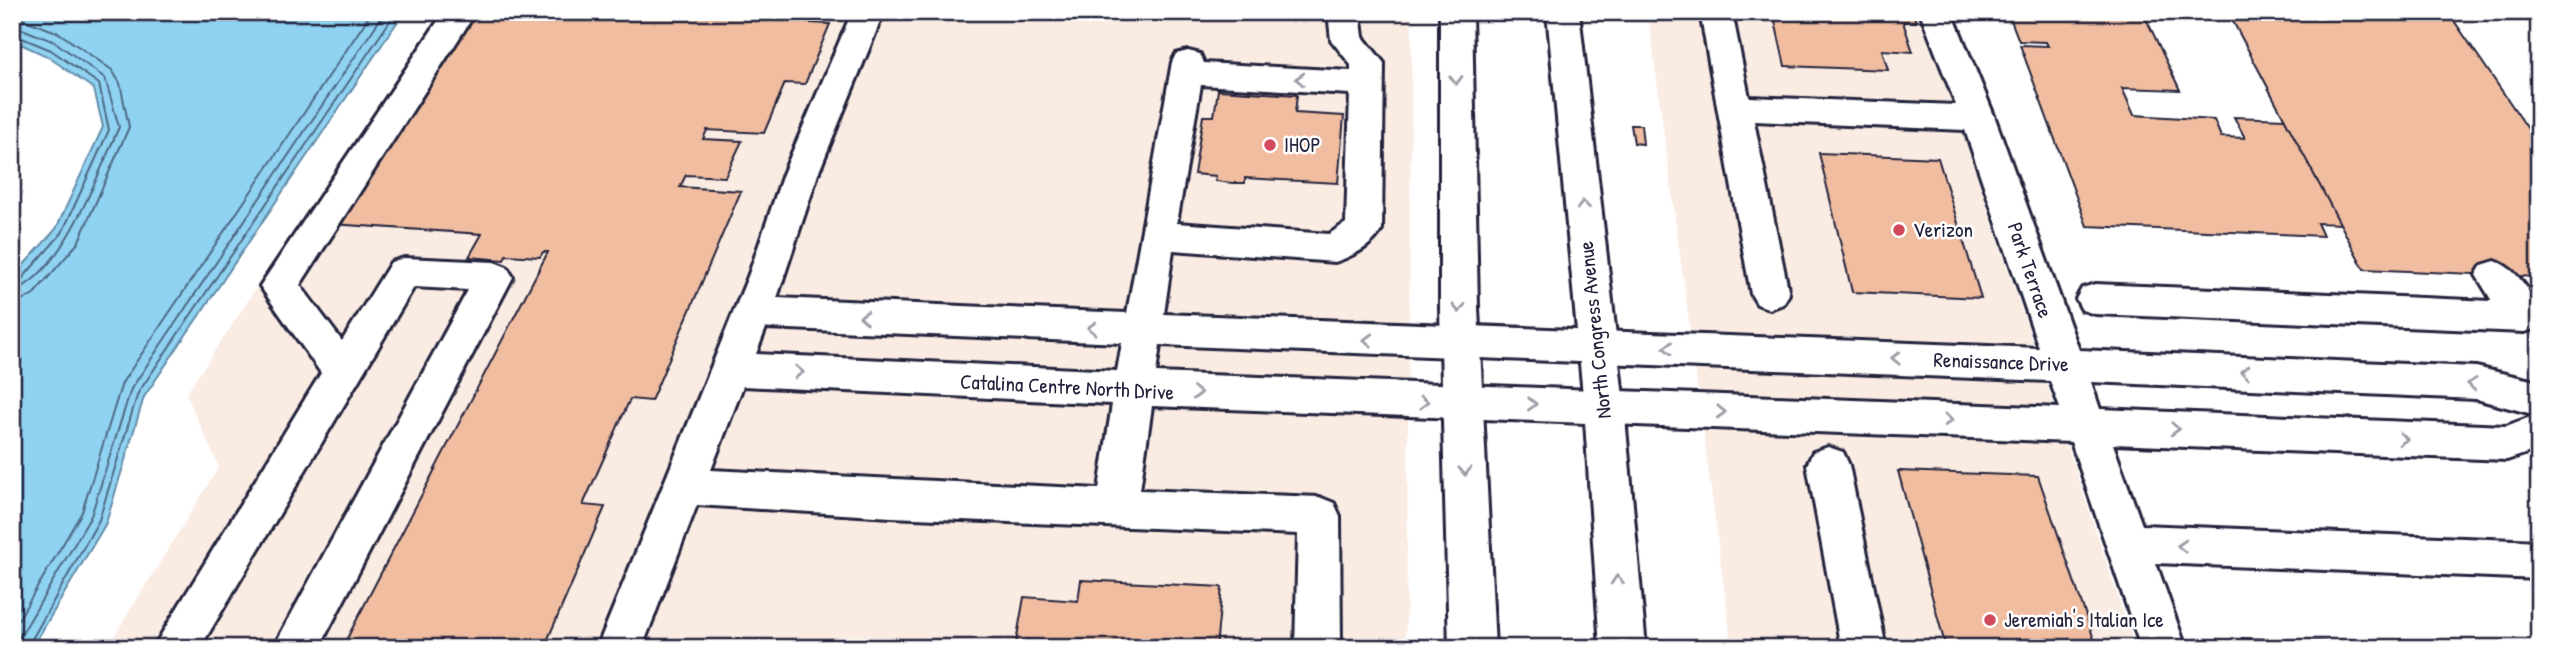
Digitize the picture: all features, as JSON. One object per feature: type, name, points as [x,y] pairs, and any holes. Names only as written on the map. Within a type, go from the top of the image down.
[{"type":"street","points":[[342,373],[279,286],[460,12]]},
{"type":"street","points":[[619,648],[731,369],[804,168],[868,12]]},
{"type":"street","points":[[1157,235],[1335,248],[1364,229],[1368,63],[1348,40],[1344,12]]},
{"type":"street","points":[[1456,12],[1461,344],[1472,648]]},
{"type":"street","name":"North Congress Avenue","points":[[1563,12],[1604,406],[1623,648]]},
{"type":"street","points":[[1716,12],[1770,294]]},
{"type":"street","name":"Park Terrace","points":[[1936,12],[1978,118],[2045,316],[2066,365],[2164,648]]},
{"type":"street","points":[[1117,508],[1157,235],[1187,68],[1368,83]]},
{"type":"street","points":[[1734,108],[1978,118]]},
{"type":"street","points":[[176,648],[404,272],[494,277],[295,648]]},
{"type":"street","points":[[2495,275],[2534,323]]},
{"type":"street","points":[[2095,299],[2534,323]]},
{"type":"street","points":[[752,312],[1461,344]]},
{"type":"street","name":"Renaissance Drive","points":[[1461,344],[1598,346],[2476,383],[2539,399]]},
{"type":"street","name":"Catalina Centre North Drive","points":[[731,369],[1133,391],[1464,402]]},
{"type":"street","points":[[1464,402],[2507,443],[2539,431]]},
{"type":"street","points":[[1828,465],[1864,648]]},
{"type":"street","points":[[682,486],[1319,516],[1318,648]]},
{"type":"street","points":[[2126,543],[2539,560]]},
{"type":"shaded area","points":[[440,12],[1412,12],[1406,648],[107,648],[219,467],[186,394]]},
{"type":"shaded area","points":[[1648,12],[1922,12],[2135,648],[1732,648]]},
{"type":"water","points":[[12,12],[404,12],[144,397],[106,523],[32,648],[12,648],[12,278],[56,229],[103,127],[94,89],[47,56],[12,40]]},
{"type":"building","points":[[520,12],[815,12],[811,23],[830,24],[805,84],[785,83],[764,133],[707,130],[703,139],[742,141],[725,177],[686,175],[680,187],[741,191],[651,401],[630,399],[583,505],[605,507],[544,648],[342,648],[548,252],[543,252],[540,257],[506,255],[504,260],[469,257],[482,234],[332,224],[470,13],[517,16]]},
{"type":"building","points":[[1773,12],[1913,12],[1916,22],[1903,22],[1913,52],[1882,50],[1888,70],[1785,66]]},
{"type":"building","points":[[2008,12],[2143,12],[2180,90],[2122,88],[2134,115],[2214,120],[2221,137],[2245,138],[2234,117],[2285,119],[2341,224],[2317,223],[2323,236],[2087,226],[2020,45],[2048,46],[2046,42],[2019,41]]},
{"type":"building","points":[[2228,12],[2448,12],[2539,145],[2539,277],[2364,269]]},
{"type":"building","name":"IHOP","points":[[1218,90],[1297,95],[1295,113],[1344,116],[1338,183],[1245,178],[1245,183],[1232,183],[1215,181],[1216,176],[1194,174],[1203,116],[1214,116]]},
{"type":"building","points":[[1631,125],[1641,125],[1643,144],[1634,143]]},
{"type":"building","name":"Verizon","points":[[1819,153],[1938,158],[1981,298],[1852,292]]},
{"type":"building","points":[[1898,471],[2038,476],[2097,648],[1946,648]]},
{"type":"building","points":[[1081,580],[1222,587],[1216,648],[1015,648],[1024,597],[1078,601]]},
{"type":"building","points":[[2242,638],[2372,644],[2373,648],[2245,648]]},
{"type":"place","name":"IHOP","points":[[1270,145]]},
{"type":"place","name":"Verizon","points":[[1899,230]]},
{"type":"place","name":"Jeremiah's Italian Ice","points":[[1990,620]]}]
